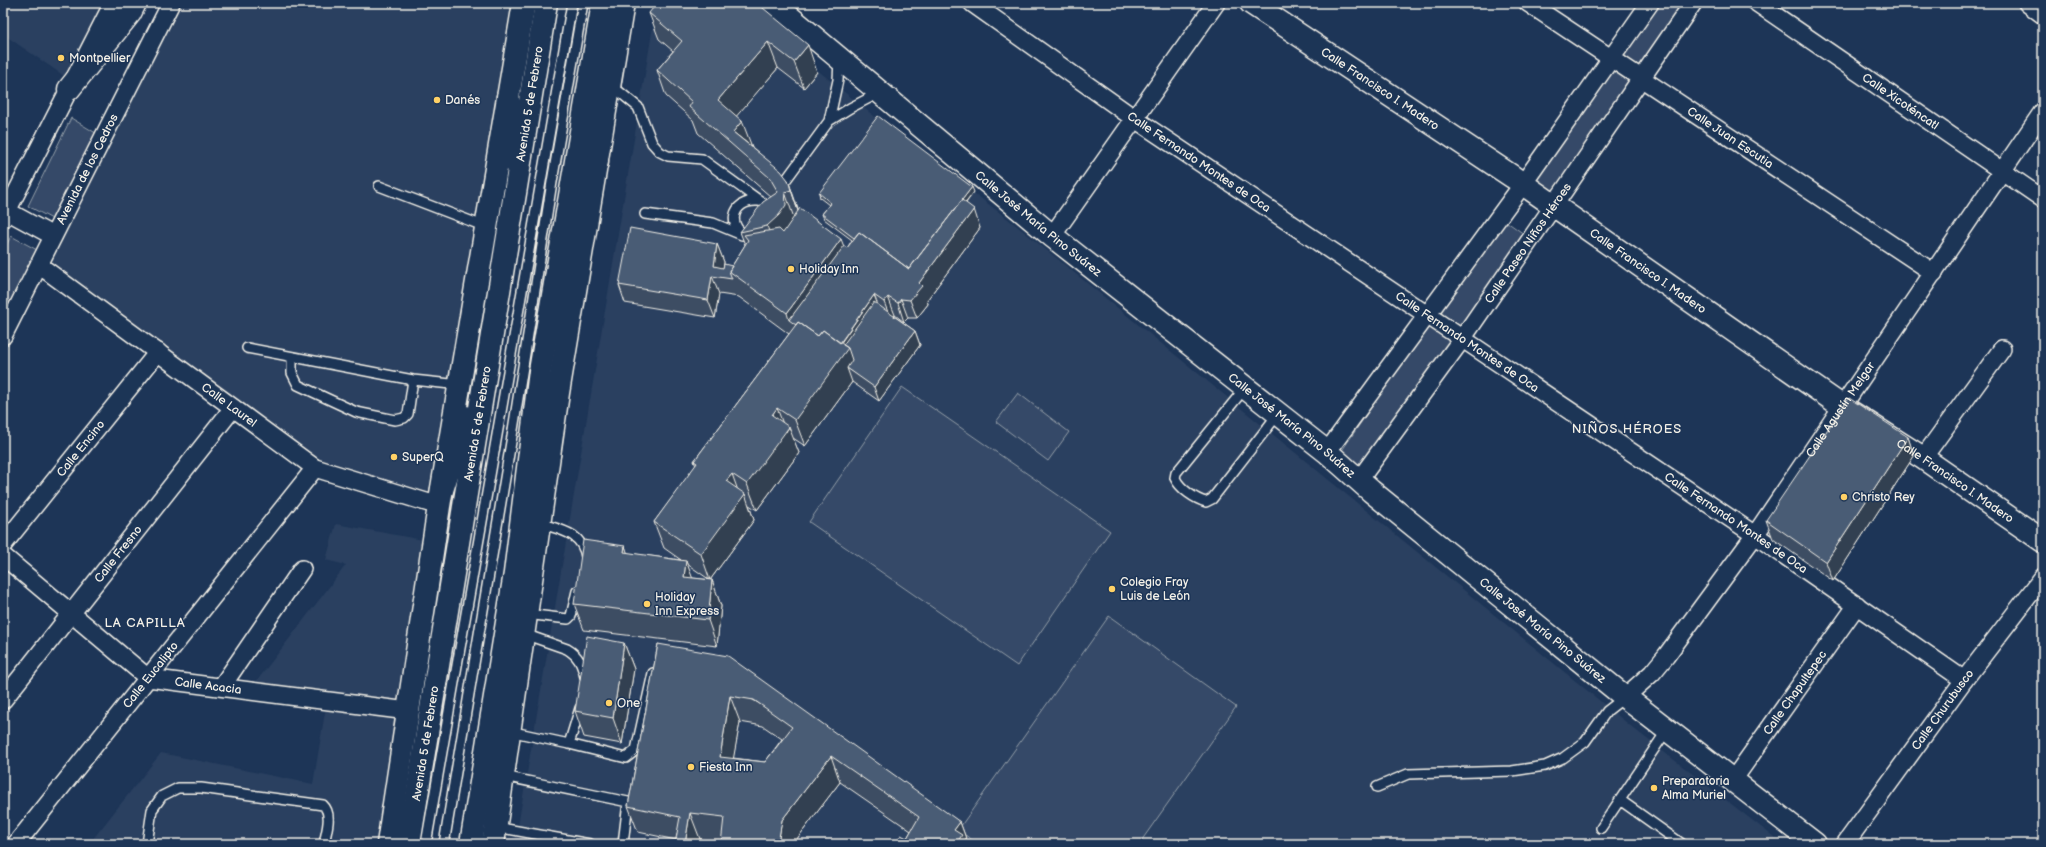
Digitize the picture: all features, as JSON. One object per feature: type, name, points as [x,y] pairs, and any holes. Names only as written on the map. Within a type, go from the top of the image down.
[{"type":"main road","points":[[69,89],[130,13],[135,3]]},
{"type":"main road","name":"Avenida 5 de Febrero","points":[[388,844],[441,498],[524,3]]},
{"type":"main road","name":"Avenida 5 de Febrero","points":[[408,844],[546,3]]},
{"type":"main road","points":[[471,844],[516,573],[540,371],[551,314],[562,238],[603,3]]},
{"type":"main road","points":[[494,835],[549,454],[623,3]]},
{"type":"main road","name":"Calle Francisco I. Madero","points":[[1251,3],[1554,204],[1843,407],[1923,458],[2043,541]]},
{"type":"main road","name":"Calle José María Pino Suárez","points":[[780,5],[880,93],[1052,236],[1327,452],[1359,480],[1625,697],[1815,844]]},
{"type":"main road","points":[[508,97],[511,210]]},
{"type":"main road","points":[[562,238],[597,162]]},
{"type":"main road","points":[[441,498],[488,352]]},
{"type":"main road","points":[[540,371],[549,454]]},
{"type":"main road","points":[[478,844],[495,752],[523,632]]},
{"type":"street","points":[[53,236],[5,215],[113,3]]},
{"type":"street","name":"Avenida de los Cedros","points":[[3,336],[171,3]]},
{"type":"street","name":"Calle Fernando Montes de Oca","points":[[972,3],[1135,119],[1756,535],[1964,680]]},
{"type":"street","points":[[1052,236],[1216,3]]},
{"type":"street","name":"Calle Juan Escutia","points":[[1528,3],[1640,79],[1934,272]]},
{"type":"street","points":[[1327,452],[1426,314],[1523,184],[1650,3]]},
{"type":"street","name":"Calle Paseo Niños Héroes","points":[[1359,480],[1462,338],[1693,3]]},
{"type":"street","name":"Calle Xicoténcatl","points":[[1758,3],[2043,199]]},
{"type":"street","points":[[2027,3],[2043,15]]},
{"type":"street","name":"Calle Agustín Melgar","points":[[1625,697],[1652,673],[1666,656],[1756,535],[2043,111]]},
{"type":"street","name":"Calle Laurel","points":[[39,265],[315,468],[441,498]]},
{"type":"street","points":[[1923,458],[2002,349]]},
{"type":"street","name":"Calle Encino","points":[[3,545],[158,352]]},
{"type":"street","name":"Calle Fresno","points":[[3,699],[233,408]]},
{"type":"street","name":"Calle Eucalipto","points":[[16,844],[315,468]]},
{"type":"street","points":[[3,556],[148,678]]},
{"type":"street","points":[[222,686],[302,570]]},
{"type":"street","name":"Calle Churubusco","points":[[1845,844],[1964,680],[2043,577]]},
{"type":"street","name":"Calle Chapultepec","points":[[1733,780],[1857,605]]},
{"type":"street","name":"Calle Acacia","points":[[148,678],[222,686],[408,711]]},
{"type":"lane","points":[[426,844],[572,3]]},
{"type":"lane","points":[[444,844],[513,430],[552,182],[583,3]]},
{"type":"lane","points":[[829,122],[838,80],[839,58]]},
{"type":"lane","points":[[610,84],[638,107],[652,143],[660,152],[668,156],[702,159],[758,201],[767,206],[771,218]]},
{"type":"lane","points":[[780,188],[829,122],[855,105],[880,93]]},
{"type":"lane","points":[[378,186],[486,227]]},
{"type":"lane","points":[[767,206],[772,198]]},
{"type":"lane","points":[[744,236],[737,230],[734,221],[735,212],[740,204],[749,200],[758,201]]},
{"type":"lane","points":[[645,214],[713,223],[744,236],[753,238],[761,236]]},
{"type":"lane","points":[[246,348],[413,380],[460,385]]},
{"type":"lane","points":[[292,357],[292,373],[298,385],[356,412],[396,420],[404,418],[408,414],[413,380]]},
{"type":"lane","points":[[1245,388],[1176,473],[1175,478],[1178,484],[1201,501],[1206,502],[1212,499],[1278,414]]},
{"type":"lane","points":[[539,523],[575,535],[580,540],[588,559]]},
{"type":"lane","points":[[523,632],[568,619],[571,616],[581,578]]},
{"type":"lane","points":[[523,632],[568,649],[574,653],[580,659],[585,676],[584,684]]},
{"type":"lane","points":[[509,732],[569,744],[626,758],[632,755],[636,750],[654,670]]},
{"type":"lane","points":[[1377,787],[1408,774],[1512,771],[1545,766],[1563,758],[1585,742],[1607,712],[1625,697]]},
{"type":"lane","points":[[569,744],[580,714],[582,699]]},
{"type":"lane","points":[[1601,828],[1667,730]]},
{"type":"lane","points":[[503,776],[628,802],[623,844]]},
{"type":"lane","points":[[147,844],[152,810],[162,796],[178,788],[201,788],[323,805],[328,809],[329,815],[324,844]]},
{"type":"lane","points":[[1620,800],[1682,844]]},
{"type":"lane","points":[[494,835],[590,844]]},
{"type":"shaded area","name":"Montpellier","points":[[3,3],[113,3],[73,82],[3,34]]},
{"type":"shaded area","points":[[171,3],[524,3],[439,506],[315,468],[39,265]]},
{"type":"shaded area","points":[[657,3],[735,3],[880,121],[1017,226],[1638,732],[1783,844],[515,844]]},
{"type":"shaded area","points":[[1650,3],[1693,3],[1554,205],[1523,184]]},
{"type":"shaded area","points":[[71,118],[99,135],[54,220],[28,206]]},
{"type":"shaded area","points":[[1500,217],[1531,239],[1369,474],[1341,452]]},
{"type":"shaded area","points":[[11,236],[39,251],[3,321],[3,252]]},
{"type":"shaded area","points":[[902,387],[1110,531],[1017,666],[809,522]]},
{"type":"shaded area","points":[[1018,393],[1069,432],[1048,461],[996,422]]},
{"type":"shaded area","points":[[336,524],[434,542],[388,844],[89,844],[161,753],[313,784],[327,701],[249,691],[346,565],[326,560]]},
{"type":"shaded area","points":[[1109,616],[1236,707],[1139,844],[978,844],[958,830]]},
{"type":"building","points":[[657,3],[757,3],[808,45],[794,62],[768,42],[718,100],[742,121],[733,132],[781,171],[788,180],[791,190],[785,192],[786,205],[779,215],[767,226],[740,232],[763,202],[778,192],[770,178],[689,107],[692,102],[657,70],[682,41],[649,13]]},
{"type":"building","points":[[878,116],[972,187],[909,269],[859,232],[854,238],[822,214],[831,203],[819,193]]},
{"type":"building","points":[[962,200],[974,209],[919,283],[922,286],[910,300],[901,299],[898,303],[888,297],[884,302],[874,295],[840,343],[823,330],[818,336],[798,322],[796,325],[789,320],[844,246],[847,248],[859,232],[909,269]]},
{"type":"building","points":[[800,208],[841,239],[787,313],[729,271],[748,240],[744,235],[779,229],[783,233]]},
{"type":"building","points":[[630,228],[717,244],[714,266],[723,268],[724,264],[732,266],[729,271],[732,279],[712,276],[708,300],[619,285]]},
{"type":"building","points":[[874,302],[915,331],[874,387],[847,368],[852,360],[848,348],[843,345]]},
{"type":"building","points":[[798,322],[818,336],[823,330],[848,348],[795,420],[777,408],[772,415],[789,427],[747,484],[732,474],[726,481],[745,494],[701,554],[654,522],[697,463],[694,461]]},
{"type":"building","name":"Christo Rey","points":[[1849,398],[1908,437],[1826,562],[1766,520]]},
{"type":"building","points":[[583,540],[625,546],[624,552],[686,561],[684,577],[712,580],[708,620],[574,604]]},
{"type":"building","points":[[587,636],[624,643],[613,718],[575,711]]},
{"type":"building","name":"Fiesta Inn","points":[[658,644],[728,656],[960,822],[954,830],[962,835],[956,844],[895,844],[901,835],[907,838],[919,817],[831,756],[782,820],[778,844],[721,844],[724,817],[690,813],[685,844],[675,844],[680,817],[628,806]],"holes":[[[730,696],[754,700],[792,727],[765,762],[720,757]]]},
{"type":"place","name":"Montpellier","points":[[61,58]]},
{"type":"place","name":"Danés","points":[[437,100]]},
{"type":"place","name":"Holiday Inn","points":[[791,269]]},
{"type":"place","name":"SuperQ","points":[[394,457]]},
{"type":"place","name":"Christo Rey","points":[[1844,497]]},
{"type":"place","name":"Colegio Fray Luis de León","points":[[1112,589]]},
{"type":"place","name":"Holiday Inn Express","points":[[647,604]]},
{"type":"place","name":"One","points":[[609,703]]},
{"type":"place","name":"Fiesta Inn","points":[[691,767]]},
{"type":"place","name":"Preparatoria Alma Muriel","points":[[1654,788]]},
{"type":"district","name":"NIÑOS HÉROES","points":[[1627,429]]},
{"type":"district","name":"LA CAPILLA","points":[[145,623]]}]
